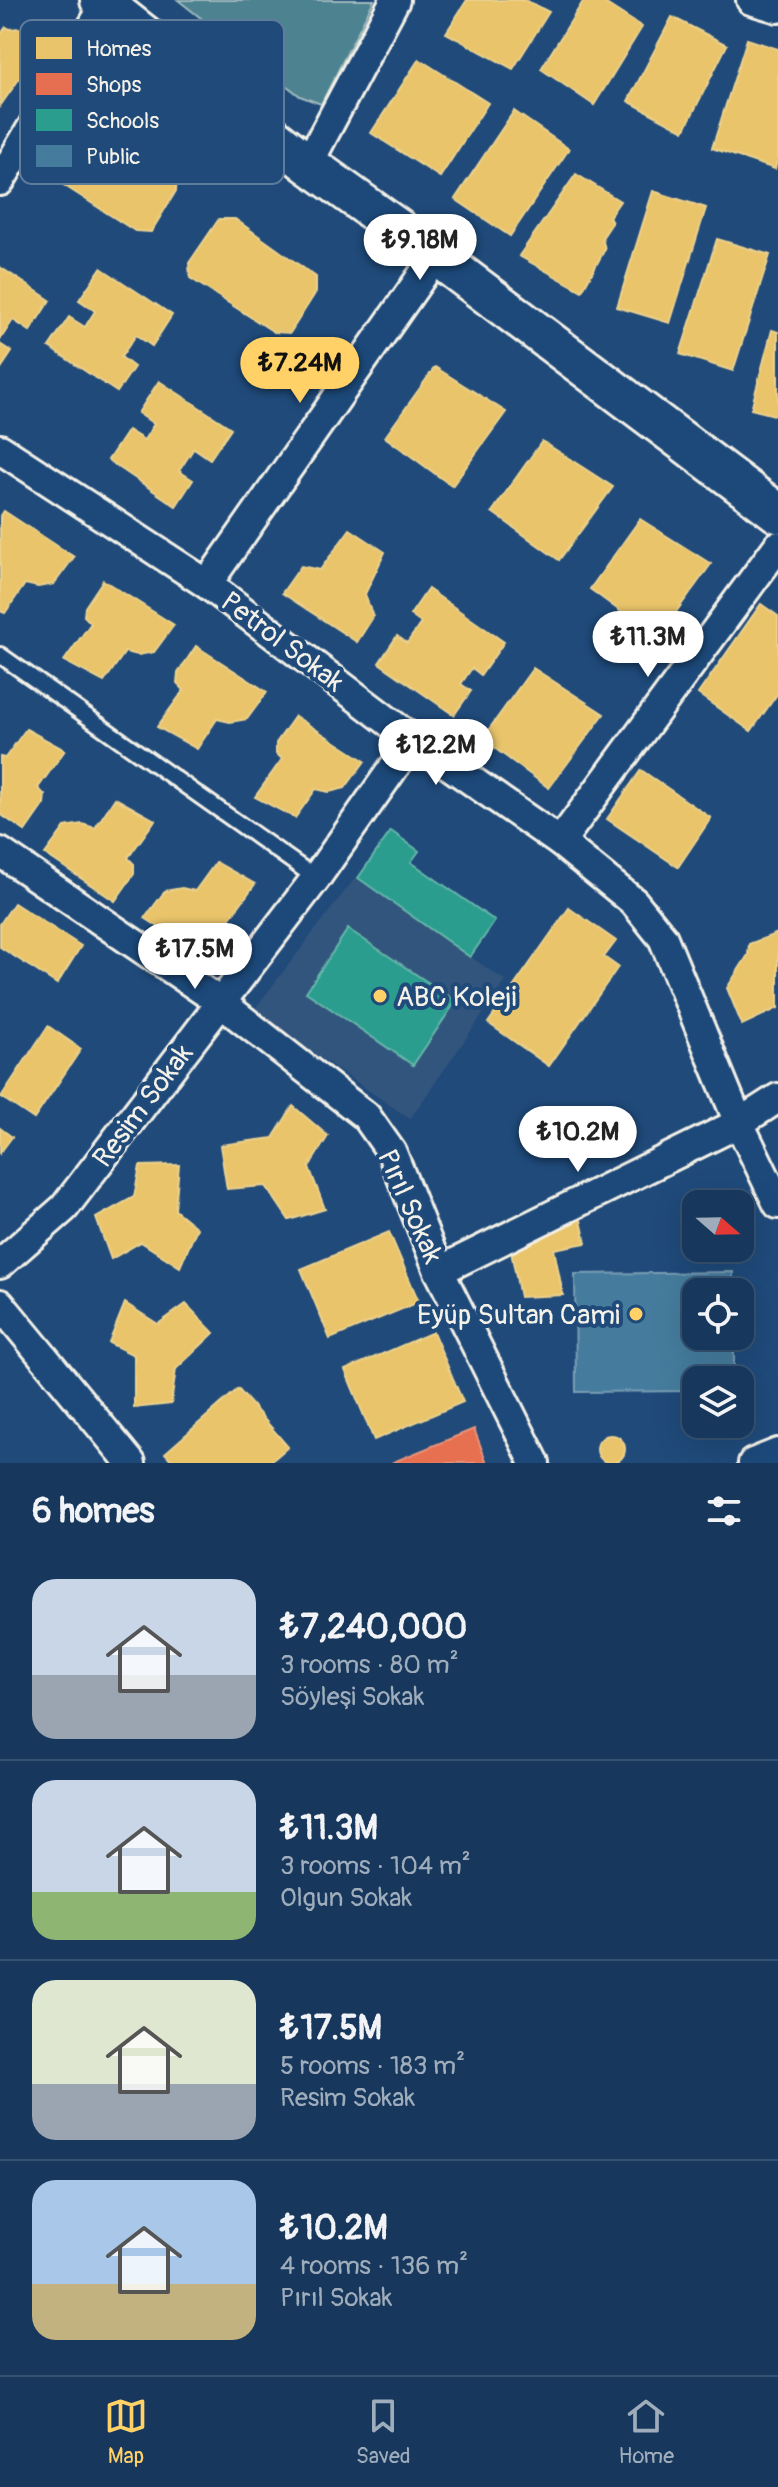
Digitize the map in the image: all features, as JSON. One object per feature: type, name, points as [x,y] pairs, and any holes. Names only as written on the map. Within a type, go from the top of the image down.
[{"type":"main road","points":[[105,1],[129,20]]},
{"type":"main road","points":[[284,145],[778,513]]},
{"type":"street","points":[[308,164],[395,0]]},
{"type":"street","points":[[751,0],[778,8]]},
{"type":"street","points":[[94,20],[105,1]]},
{"type":"street","points":[[0,181],[20,147]]},
{"type":"street","points":[[207,584],[436,256]]},
{"type":"street","name":"Petrol Sokak","points":[[0,449],[207,584],[413,740],[560,842],[634,902],[663,938],[739,1123],[778,1204]]},
{"type":"street","points":[[560,842],[778,546]]},
{"type":"street","name":"Resim Sokak","points":[[0,1264],[64,1208],[316,878],[413,740]]},
{"type":"street","name":"Pırıl Sokak","points":[[0,852],[220,1002],[366,1116],[392,1153],[439,1271],[535,1463]]},
{"type":"street","points":[[439,1271],[739,1123],[778,1098]]},
{"type":"street","points":[[0,1304],[131,1463]]},
{"type":"street","points":[[753,1463],[778,1453]]},
{"type":"lane","points":[[0,655],[316,878]]},
{"type":"shaded area","name":"ABC Koleji","points":[[355,878],[506,981],[410,1119],[253,1011]]},
{"type":"green space","points":[[178,0],[374,0],[321,104],[300,96],[284,83],[284,20],[203,20]]},
{"type":"building: Homes","points":[[467,0],[525,0],[549,12],[513,69],[446,33]]},
{"type":"building: Homes","points":[[584,0],[600,0],[642,27],[594,105],[541,69]]},
{"type":"building: Homes","points":[[672,17],[727,45],[684,131],[628,101]]},
{"type":"building: Homes","points":[[6,27],[20,29],[20,78],[0,106],[0,35]]},
{"type":"building: Homes","points":[[747,39],[778,49],[778,158],[775,169],[712,148]]},
{"type":"building: Homes","points":[[419,59],[488,103],[440,177],[371,133]]},
{"type":"building: Homes","points":[[514,111],[569,149],[510,236],[455,199]]},
{"type":"building: Homes","points":[[576,174],[620,201],[609,217],[612,223],[602,238],[605,249],[582,291],[519,256]]},
{"type":"building: Homes","points":[[62,184],[176,184],[176,191],[151,232],[135,231]]},
{"type":"building: Homes","points":[[653,191],[706,208],[670,323],[617,307]]},
{"type":"building: Homes","points":[[219,219],[235,219],[316,277],[316,292],[290,333],[274,332],[190,278],[189,263]]},
{"type":"building: Homes","points":[[717,239],[770,255],[733,371],[680,354]]},
{"type":"building: Homes","points":[[0,267],[50,300],[30,331],[13,320],[0,340]]},
{"type":"building: Homes","points":[[101,268],[172,315],[152,346],[136,335],[121,357],[134,367],[117,392],[49,347],[69,317],[85,327],[95,311],[79,300]]},
{"type":"building: Homes","points":[[772,330],[778,332],[778,416],[751,409]]},
{"type":"building: Homes","points":[[0,344],[12,352],[0,370]]},
{"type":"building: Homes","points":[[435,367],[506,412],[452,486],[385,437]]},
{"type":"building: Homes","points":[[159,381],[231,428],[210,459],[194,448],[179,471],[193,480],[176,506],[108,460],[128,430],[144,440],[154,424],[138,413]]},
{"type":"building: Homes","points":[[542,441],[613,487],[559,560],[492,512]]},
{"type":"building: Homes","points":[[4,511],[74,557],[54,584],[38,587],[25,584],[5,613],[0,611],[0,517]]},
{"type":"building: Homes","points":[[640,519],[711,564],[657,638],[590,589]]},
{"type":"building: Homes","points":[[350,529],[385,552],[365,594],[373,617],[357,642],[282,593],[301,566],[320,570]]},
{"type":"building: Homes","points":[[103,580],[174,625],[154,652],[138,655],[125,652],[104,682],[64,661],[91,623],[84,616],[85,607]]},
{"type":"building: Homes","points":[[428,589],[504,642],[481,675],[472,668],[461,684],[471,691],[454,715],[379,663],[397,636],[407,643],[421,623],[410,615]]},
{"type":"building: Homes","points":[[761,604],[778,616],[778,693],[751,731],[698,694]]},
{"type":"building: Homes","points":[[196,646],[267,692],[247,719],[230,722],[217,719],[197,749],[157,727],[184,690],[177,683],[178,673]]},
{"type":"building: Homes","points":[[533,668],[604,714],[549,788],[482,739]]},
{"type":"building: Homes","points":[[295,716],[365,761],[345,788],[329,792],[316,789],[295,818],[255,797],[282,759],[276,753],[276,743]]},
{"type":"building: Homes","points":[[26,729],[65,750],[38,788],[45,795],[44,804],[25,831],[0,814],[0,757],[5,758]]},
{"type":"building: Homes","points":[[641,770],[711,818],[678,867],[607,819]]},
{"type":"building: Homes","points":[[115,798],[155,820],[128,858],[134,864],[134,874],[115,901],[45,854],[65,827],[82,824],[95,828]]},
{"type":"building: Homes","points":[[216,862],[255,884],[228,921],[234,928],[234,938],[215,964],[145,918],[165,891],[182,888],[195,891]]},
{"type":"building: Homes","points":[[14,903],[81,946],[57,984],[0,947],[0,924]]},
{"type":"building: Homes","points":[[569,908],[616,941],[604,957],[618,967],[549,1066],[488,1023]]},
{"type":"building: Homes","points":[[778,933],[778,1008],[742,1025],[727,988],[748,955],[749,944]]},
{"type":"building: Homes","points":[[48,1026],[81,1049],[34,1119],[1,1097]]},
{"type":"building: Homes","points":[[293,1106],[328,1136],[309,1167],[325,1209],[289,1220],[266,1186],[227,1189],[220,1145],[273,1138]]},
{"type":"building: Homes","points":[[0,1128],[12,1137],[0,1153]]},
{"type":"building: Homes","points":[[179,1165],[175,1210],[197,1228],[180,1267],[141,1242],[111,1259],[96,1218],[134,1197],[140,1166]]},
{"type":"building: Homes","points":[[580,1216],[586,1243],[554,1249],[563,1295],[520,1297],[510,1246]]},
{"type":"building: Homes","points":[[389,1232],[419,1302],[330,1339],[301,1269]]},
{"type":"building: Homes","points":[[125,1303],[158,1324],[186,1304],[214,1333],[176,1369],[171,1404],[134,1408],[134,1355],[109,1343]]},
{"type":"building: Homes","points":[[433,1332],[463,1402],[374,1440],[345,1370]]},
{"type":"building: Homes","points":[[238,1389],[288,1447],[269,1463],[174,1463],[165,1453]]},
{"type":"building: Homes","points":[[611,1435],[621,1439],[625,1449],[621,1459],[611,1463],[601,1459],[597,1449],[601,1439]]},
{"type":"building: Shops","points":[[474,1429],[487,1463],[393,1462]]},
{"type":"building: Schools","points":[[391,831],[419,851],[411,862],[495,921],[470,957],[358,878]]},
{"type":"building: Schools","points":[[348,929],[456,1001],[413,1065],[306,992]]},
{"type":"building: Public","name":"Eyüp Sultan Cami","points":[[733,1272],[733,1278],[682,1278],[682,1350],[734,1350],[734,1366],[682,1366],[682,1391],[576,1392],[575,1274]]},
{"type":"place","name":"ABC Koleji","points":[[380,996]]},
{"type":"place","name":"Eyüp Sultan Cami","points":[[636,1314]]}]
